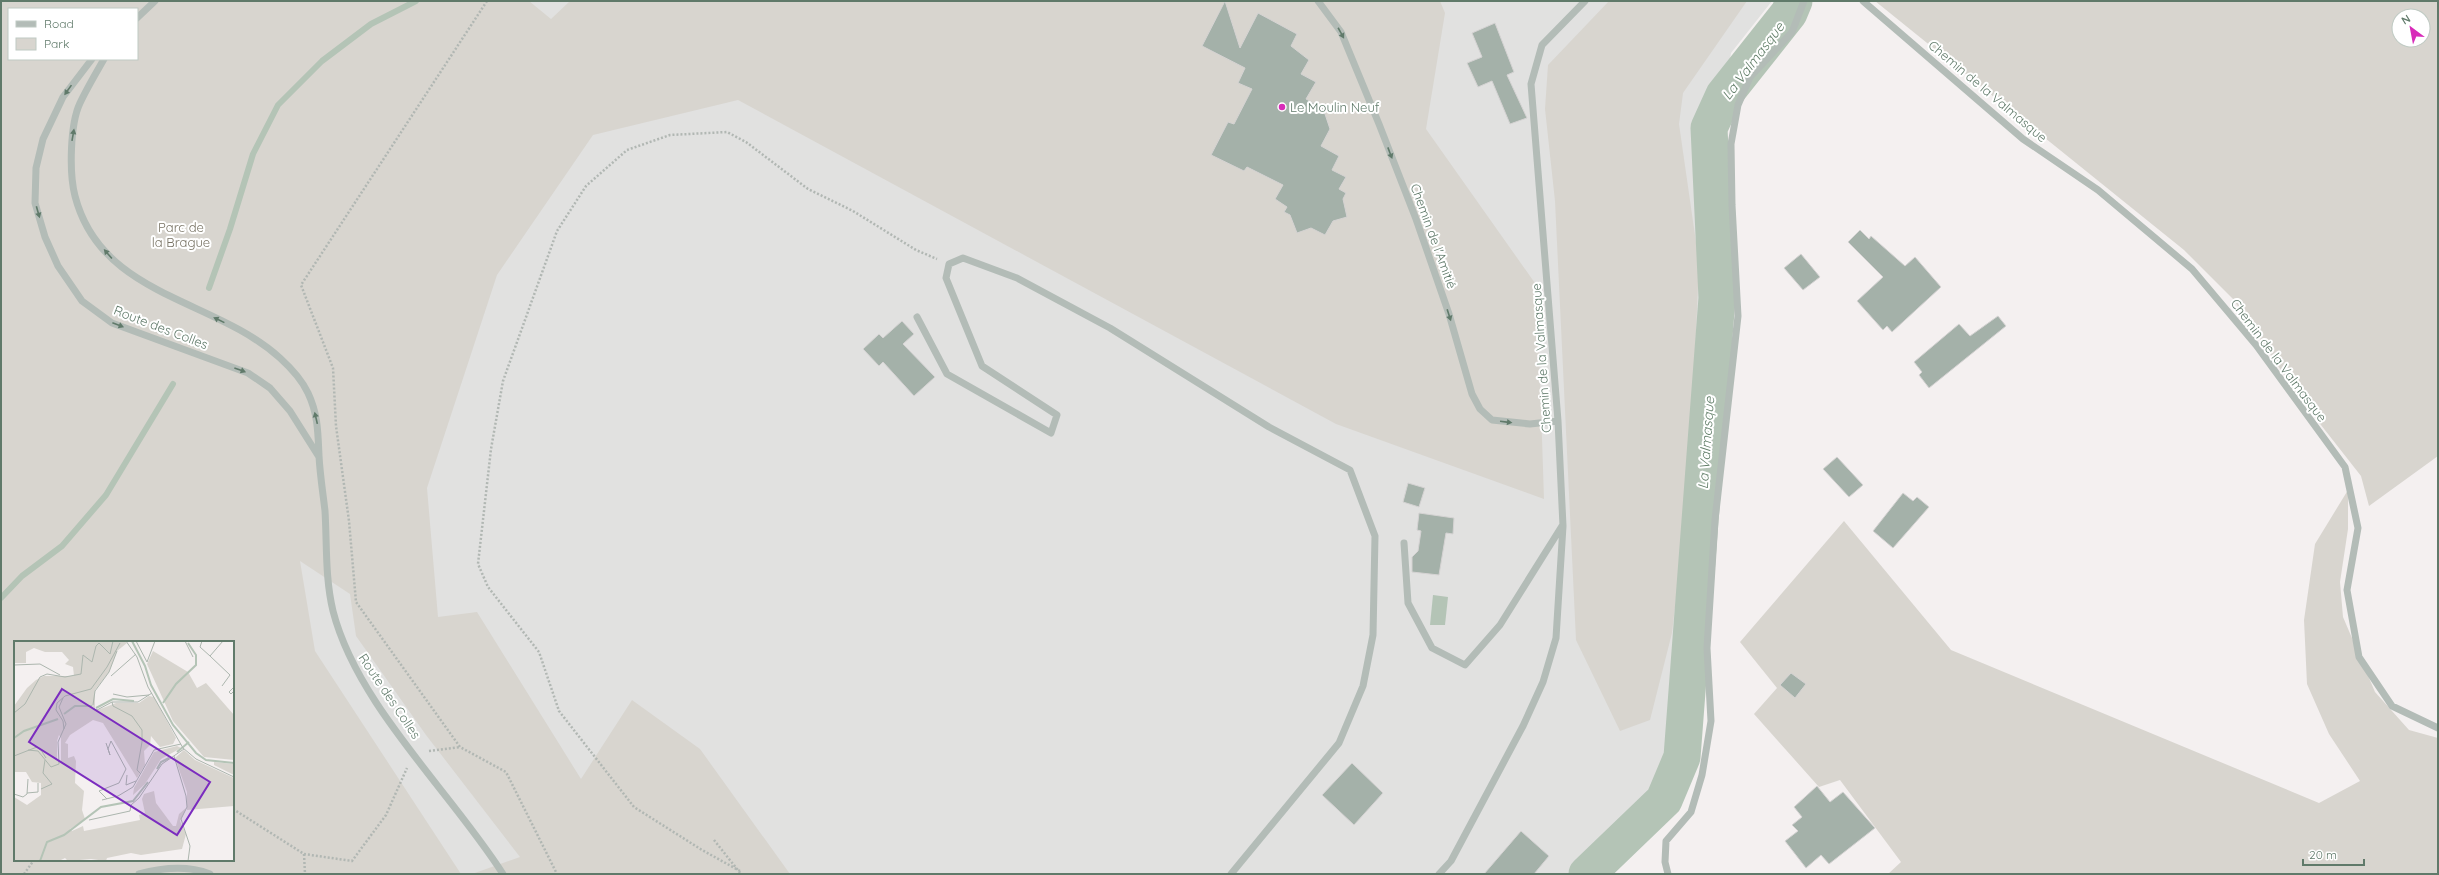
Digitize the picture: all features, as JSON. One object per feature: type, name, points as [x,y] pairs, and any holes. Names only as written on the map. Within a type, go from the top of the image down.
[{"type":"street","points":[[138,17],[155,1]]},
{"type":"street","name":"Chemin de l'Amitié","points":[[1318,1],[1342,32],[1376,117],[1416,219],[1449,314],[1472,394],[1480,409],[1492,420],[1530,424],[1558,421]]},
{"type":"street","name":"Chemin de la Valmasque","points":[[1440,874],[1451,861],[1523,726],[1543,682],[1556,638],[1563,526],[1558,421],[1531,84],[1542,45],[1585,1]]},
{"type":"street","points":[[1668,874],[1665,862],[1666,841],[1691,812],[1702,774],[1711,721],[1707,648],[1715,520],[1738,316],[1732,205],[1731,144],[1738,105],[1750,77],[1792,32],[1804,1]]},
{"type":"street","name":"Chemin de la Valmasque","points":[[1863,1],[2024,139],[2098,190],[2192,269],[2256,345],[2345,467],[2358,528],[2347,590],[2359,657],[2392,706],[2438,728]]},
{"type":"street","name":"Route des Colles","points":[[91,60],[63,97],[43,139],[36,168],[35,203],[45,237],[58,266],[82,301],[112,323],[248,373],[270,388],[290,411],[319,457]]},
{"type":"street","name":"Route des Colles","points":[[103,60],[78,105],[71,147],[72,185],[80,215],[94,238],[118,266],[148,286],[245,333],[269,348],[290,367],[307,391],[318,420],[319,457],[325,511],[326,560],[333,610],[350,659],[379,707],[483,842],[503,874]]},
{"type":"street","points":[[917,317],[947,374],[1051,433],[1057,415],[982,366],[946,278],[949,264],[963,258],[1017,278],[1110,328],[1269,428],[1350,470],[1376,536],[1373,635],[1363,686],[1338,743],[1231,874]]},
{"type":"street","points":[[1404,543],[1408,602],[1432,648],[1466,665],[1500,625],[1563,526]]},
{"type":"street","points":[[139,874],[161,868],[201,870],[210,874]]},
{"type":"path","points":[[488,1],[301,285],[333,368],[336,426],[349,521],[356,602],[460,747],[506,772],[557,874]]},
{"type":"path","points":[[740,871],[702,850],[634,807],[559,711],[539,652],[488,587],[478,564],[490,449],[503,381],[510,358],[557,231],[586,186],[627,150],[670,135],[726,132],[746,142],[808,189],[853,211],[916,250],[949,264]]},
{"type":"path","points":[[234,810],[304,854],[352,861],[386,815],[414,753],[460,747]]},
{"type":"path","points":[[714,840],[741,874]]},
{"type":"path","points":[[304,854],[305,874]]},
{"type":"path","points":[[24,874],[33,861]]},
{"type":"shaded area","points":[[1,1],[1772,1],[1731,53],[1724,95],[1709,128],[1717,298],[1682,757],[1664,800],[1587,874],[1,874]]},
{"type":"shaded area","points":[[1433,595],[1448,597],[1445,625],[1430,625]]},
{"type":"green space","name":"Parc de la Brague","points":[[1,1],[529,1],[551,19],[570,1],[1440,1],[1445,13],[1426,129],[1537,286],[1544,499],[1336,424],[738,100],[593,135],[497,275],[427,488],[438,617],[477,612],[581,779],[632,700],[700,749],[790,874],[472,874],[520,857],[426,735],[356,636],[350,594],[300,561],[315,651],[461,874],[1,874]]},
{"type":"green space","points":[[1609,1],[1747,1],[1683,93],[1679,124],[1699,263],[1686,510],[1672,633],[1650,720],[1620,731],[1576,640],[1555,201],[1545,109],[1548,65]]},
{"type":"green space","points":[[1875,1],[2438,1],[2438,456],[2369,506],[2361,476],[2299,397],[2233,299],[2184,250]]},
{"type":"green space","points":[[2348,490],[2348,529],[2340,582],[2343,617],[2375,692],[2409,730],[2438,738],[2438,874],[1888,874],[1901,862],[1840,780],[1819,787],[1754,714],[1777,688],[1740,642],[1844,521],[1951,650],[2319,803],[2360,781],[2329,734],[2307,684],[2304,620],[2315,544]]},
{"type":"building","name":"Le Moulin Neuf","points":[[1225,1],[1240,48],[1258,13],[1297,34],[1291,46],[1309,60],[1301,74],[1316,82],[1306,99],[1323,108],[1330,129],[1321,146],[1339,156],[1332,170],[1346,177],[1339,189],[1346,193],[1343,199],[1347,217],[1333,221],[1325,235],[1311,228],[1297,233],[1290,215],[1284,212],[1287,207],[1275,199],[1283,185],[1247,167],[1244,171],[1211,155],[1228,122],[1234,124],[1252,89],[1238,83],[1245,68],[1202,46]]},
{"type":"building","points":[[1495,23],[1514,72],[1507,75],[1527,118],[1510,124],[1492,81],[1478,87],[1467,63],[1482,57],[1472,33]]},
{"type":"building","points":[[1860,230],[1869,239],[1871,236],[1905,266],[1915,257],[1941,287],[1892,332],[1887,326],[1883,330],[1857,301],[1883,277],[1848,242]]},
{"type":"building","points":[[1801,254],[1820,277],[1803,290],[1784,268]]},
{"type":"building","points":[[1998,316],[2006,326],[1929,388],[1919,375],[1922,372],[1914,362],[1959,324],[1970,336]]},
{"type":"building","points":[[902,321],[914,334],[903,344],[935,377],[914,396],[883,362],[879,366],[863,349],[879,334],[883,338]]},
{"type":"building","points":[[1837,457],[1863,485],[1849,497],[1823,469]]},
{"type":"building","points":[[1408,483],[1425,488],[1419,507],[1403,502]]},
{"type":"building","points":[[1903,493],[1913,501],[1917,497],[1929,507],[1893,548],[1873,531]]},
{"type":"building","points":[[1419,513],[1454,518],[1453,534],[1446,533],[1439,575],[1412,572],[1412,557],[1418,551],[1421,531],[1417,530]]},
{"type":"building","points":[[1791,673],[1806,684],[1795,698],[1780,685]]},
{"type":"building","points":[[1352,763],[1383,793],[1354,825],[1322,795]]},
{"type":"building","points":[[1817,786],[1830,802],[1843,792],[1875,828],[1829,864],[1821,855],[1806,868],[1785,841],[1798,831],[1792,825],[1802,817],[1794,807]]},
{"type":"building","points":[[1521,831],[1549,856],[1534,874],[1484,874]]},
{"type":"waterway","points":[[209,288],[230,229],[253,154],[278,105],[322,61],[371,24],[416,1]]},
{"type":"waterway","name":"La Valmasque","points":[[1587,874],[1664,800],[1682,757],[1717,298],[1709,128],[1724,95],[1789,13],[1794,1]]},
{"type":"waterway","points":[[1,598],[22,576],[62,546],[106,495],[173,384]]},
{"type":"place","name":"Le Moulin Neuf","points":[[1282,107]]}]
